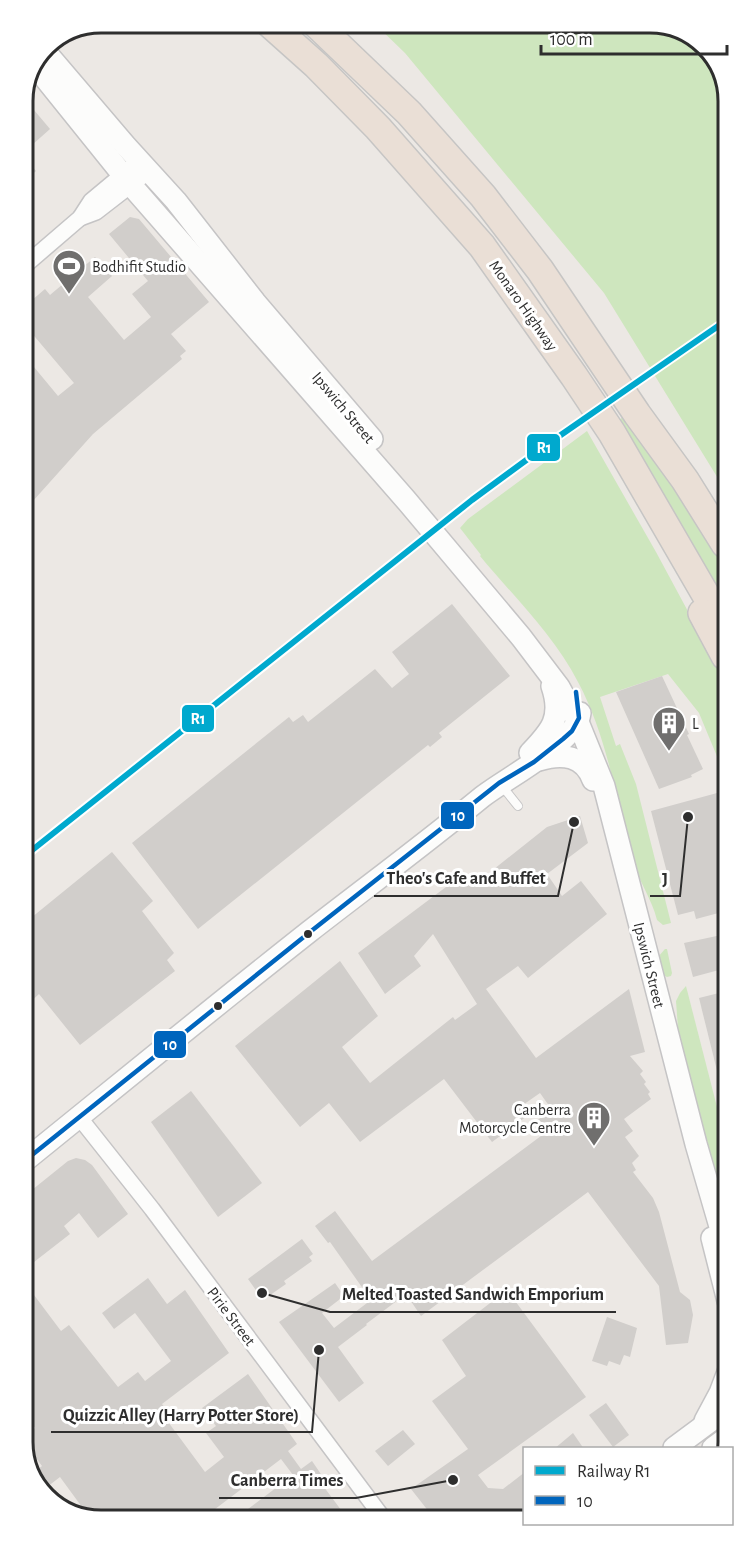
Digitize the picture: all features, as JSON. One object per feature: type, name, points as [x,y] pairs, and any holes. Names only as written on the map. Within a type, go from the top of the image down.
[{"type":"highway","name":"Monaro Highway","points":[[282,33],[378,128],[482,246],[612,433],[718,616]]},
{"type":"highway","name":"Monaro Highway","points":[[325,33],[409,113],[483,196],[540,270],[637,414],[685,480],[718,533]]},
{"type":"highway","points":[[612,433],[621,469],[718,643]]},
{"type":"main road","name":"Ipswich Street","points":[[50,57],[176,201],[257,318]]},
{"type":"main road","name":"Ipswich Street","points":[[40,72],[127,180],[257,318],[460,555],[559,687],[578,723],[604,786]]},
{"type":"main road","name":"Ipswich Street","points":[[460,555],[545,645],[576,692],[595,739],[604,786],[696,1144],[718,1220]]},
{"type":"main road","points":[[33,1154],[499,783],[541,741],[555,720],[556,703],[553,688],[534,654]]},
{"type":"main road","points":[[499,783],[564,740],[578,723],[580,712],[576,692]]},
{"type":"main road","points":[[534,762],[561,756],[582,762],[590,771],[594,785],[611,811]]},
{"type":"main road","name":"Ipswich Street","points":[[696,1144],[706,1216],[718,1262]]},
{"type":"main road","points":[[700,1429],[718,1397]]},
{"type":"main road","points":[[677,1447],[718,1416]]},
{"type":"street","points":[[33,258],[80,218],[96,212],[144,166]]},
{"type":"street","name":"Pirie Street","points":[[80,1116],[377,1510]]},
{"type":"lane","points":[[499,783],[518,806]]},
{"type":"green space","points":[[384,33],[654,33],[680,40],[701,56],[713,75],[718,102],[718,478],[604,293],[405,53]]},
{"type":"green space","points":[[626,415],[718,557],[718,596],[616,422]]},
{"type":"green space","points":[[587,431],[718,667],[718,759],[699,713],[668,674],[600,697],[616,746],[620,744],[636,784],[671,923],[663,925],[657,920],[636,869],[604,747],[578,682],[545,632],[480,556],[460,528],[468,519]]},
{"type":"green space","points":[[667,949],[672,973],[667,977],[662,974],[658,957]]},
{"type":"green space","points":[[686,986],[718,1111],[718,1188],[679,1042],[676,1001]]},
{"type":"building","points":[[33,109],[50,129],[33,144]]},
{"type":"building","points":[[130,217],[139,219],[209,302],[171,334],[186,351],[180,356],[182,359],[93,434],[33,501],[33,366],[58,396],[74,383],[33,335],[33,299],[45,289],[50,295],[95,257],[112,276],[88,297],[124,340],[151,317],[132,294],[148,281],[109,234]]},
{"type":"building","points":[[452,604],[510,676],[439,733],[442,737],[430,747],[428,745],[198,929],[132,843],[289,717],[293,722],[303,715],[308,722],[375,669],[392,688],[409,674],[392,652]]},
{"type":"building","name":"L","points":[[662,676],[703,769],[691,775],[692,777],[659,789],[616,692]]},
{"type":"building","points":[[717,793],[718,913],[696,919],[694,911],[678,915],[651,811]]},
{"type":"building","points":[[580,816],[588,843],[547,874],[562,896],[581,881],[607,914],[528,978],[518,966],[486,989],[536,1058],[629,989],[645,1052],[630,1056],[643,1071],[640,1074],[646,1082],[644,1084],[650,1092],[648,1094],[651,1099],[624,1119],[633,1131],[625,1137],[639,1156],[632,1163],[636,1170],[633,1172],[653,1198],[659,1212],[680,1292],[690,1300],[693,1315],[688,1343],[666,1345],[659,1286],[588,1192],[421,1316],[406,1294],[338,1347],[364,1383],[339,1402],[279,1322],[335,1283],[344,1296],[322,1313],[334,1328],[371,1300],[330,1242],[328,1243],[315,1226],[335,1211],[372,1261],[545,1133],[536,1121],[552,1110],[540,1093],[520,1107],[527,1116],[492,1142],[444,1079],[360,1142],[329,1103],[300,1127],[235,1046],[340,961],[378,1016],[342,1047],[370,1083],[453,1017],[455,1020],[477,1004],[433,934],[414,956],[421,966],[385,994],[358,953],[450,884],[451,887],[484,877],[547,827]]},
{"type":"building","points":[[112,852],[153,901],[142,911],[174,953],[167,960],[175,971],[80,1045],[39,994],[33,1000],[33,916]]},
{"type":"building","points":[[718,936],[718,970],[693,977],[684,943]]},
{"type":"building","points":[[718,993],[718,1075],[699,998]]},
{"type":"building","points":[[191,1091],[262,1183],[218,1217],[151,1122]]},
{"type":"building","points":[[76,1158],[92,1165],[128,1214],[98,1238],[79,1213],[64,1226],[70,1234],[34,1262],[33,1189],[68,1161]]},
{"type":"building","points":[[302,1239],[313,1254],[309,1257],[312,1261],[284,1281],[286,1284],[263,1300],[248,1279]]},
{"type":"building","points":[[148,1278],[167,1304],[185,1290],[229,1353],[162,1404],[168,1412],[163,1415],[205,1472],[224,1457],[206,1433],[216,1426],[202,1408],[248,1374],[297,1444],[288,1451],[301,1469],[312,1461],[325,1480],[321,1483],[341,1510],[247,1510],[293,1475],[281,1459],[214,1510],[88,1509],[82,1507],[60,1477],[49,1486],[38,1469],[42,1466],[34,1455],[33,1294],[61,1331],[69,1325],[118,1387],[138,1372],[145,1381],[171,1361],[135,1313],[114,1329],[102,1313]]},
{"type":"building","points":[[507,1290],[586,1397],[478,1475],[488,1488],[503,1489],[523,1474],[523,1510],[428,1510],[411,1489],[468,1449],[432,1401],[466,1376],[442,1340]]},
{"type":"building","points":[[607,1317],[637,1328],[630,1357],[624,1355],[620,1365],[609,1361],[607,1366],[592,1361]]},
{"type":"building","points":[[606,1403],[629,1435],[613,1447],[589,1415]]},
{"type":"building","points":[[403,1430],[415,1444],[388,1466],[375,1451]]},
{"type":"building","points":[[573,1433],[583,1447],[556,1447]]},
{"type":"rail line","name":"R1","points":[[33,849],[472,500],[555,439],[718,326]]},
{"type":"transit line","name":"10","points":[[33,1154],[499,783],[534,762],[563,739],[572,731],[579,718],[576,692]]},
{"type":"place","name":"Bodhifit Studio","points":[[69,295]]},
{"type":"place","name":"L","points":[[669,752]]},
{"type":"place","name":"J","points":[[688,817]]},
{"type":"place","name":"Theo's Cafe and Buffet","points":[[574,822]]},
{"type":"place","name":"Canberra Motorcycle Centre","points":[[594,1147]]},
{"type":"place","name":"Melted Toasted Sandwich Emporium","points":[[262,1293]]},
{"type":"place","name":"Quizzic Alley (Harry Potter Store)","points":[[319,1350]]},
{"type":"place","name":"Canberra Times","points":[[453,1480]]}]
